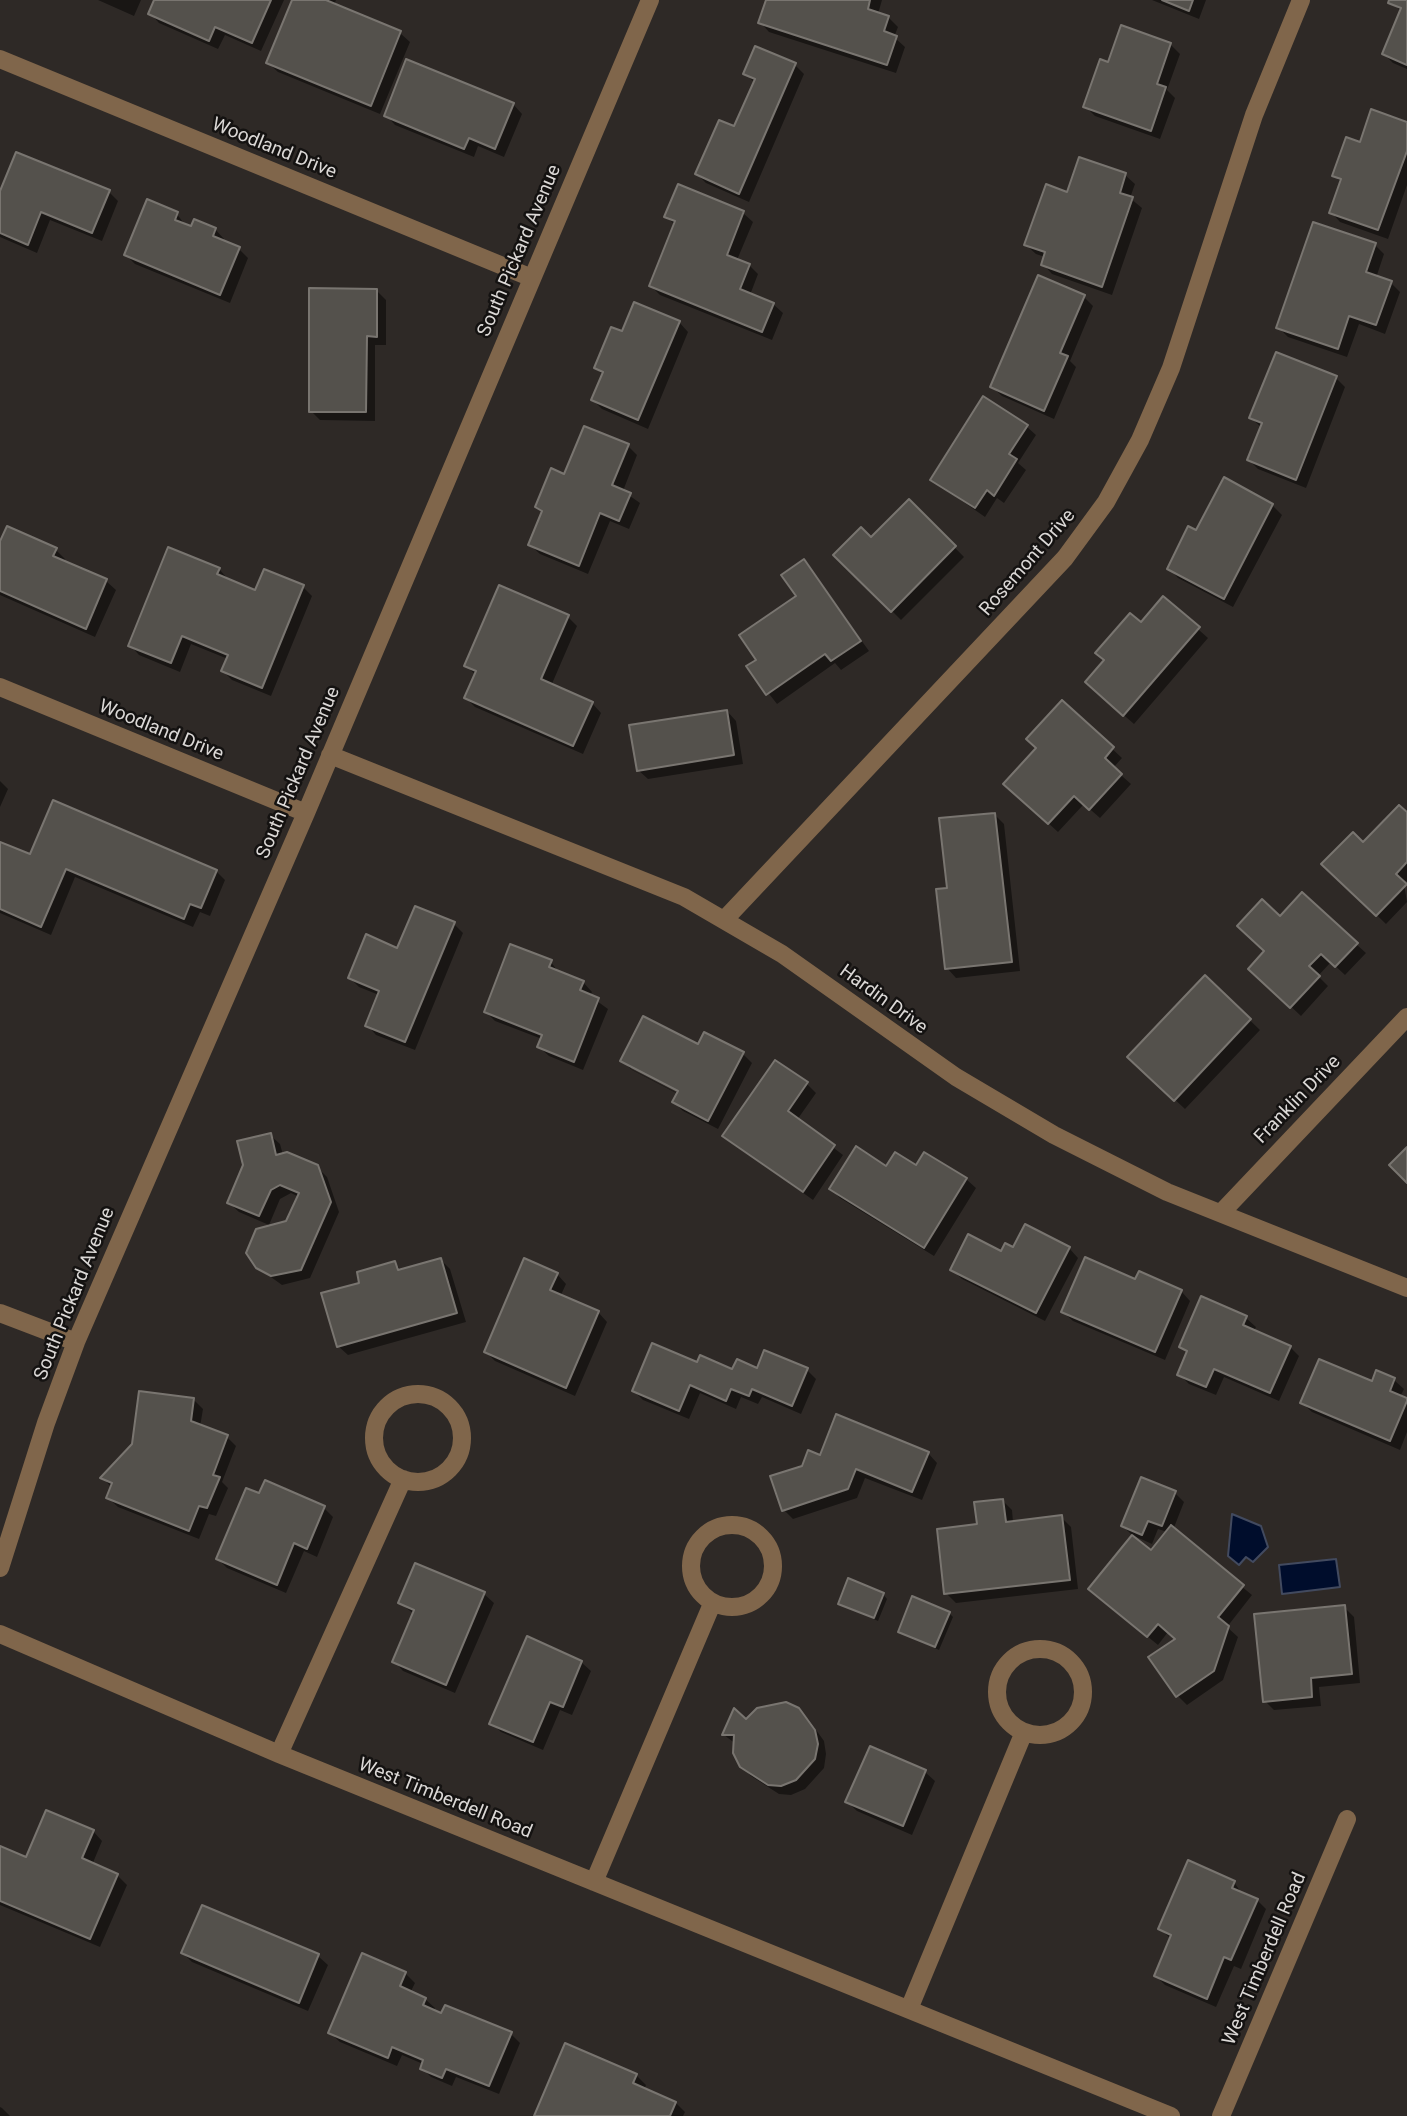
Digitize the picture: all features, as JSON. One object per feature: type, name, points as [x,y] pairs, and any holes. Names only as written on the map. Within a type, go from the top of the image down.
[{"type":"street","name":"South Pickard Avenue","points":[[0,1568],[46,1423],[76,1342],[306,813],[650,0]]},
{"type":"street","name":"Rosemont Drive","points":[[725,919],[1048,576],[1106,502],[1140,440],[1171,368],[1254,116],[1301,0]]},
{"type":"street","name":"Woodland Drive","points":[[0,59],[532,278]]},
{"type":"street","name":"Woodland Drive","points":[[0,687],[306,813]]},
{"type":"street","name":"Hardin Drive","points":[[330,755],[684,897],[782,954],[909,1045],[1000,1105],[1167,1192],[1407,1288]]},
{"type":"street","name":"Franklin Drive","points":[[1221,1213],[1407,1017]]},
{"type":"street","points":[[0,1313],[76,1342]]},
{"type":"street","points":[[425,1393],[445,1402],[458,1417],[463,1437],[459,1454],[455,1462],[435,1479],[403,1479],[397,1478],[379,1458],[374,1430],[386,1407],[398,1398],[425,1393]]},
{"type":"street","points":[[279,1754],[403,1479]]},
{"type":"street","points":[[726,1525],[738,1525],[757,1533],[768,1547],[773,1566],[765,1589],[747,1604],[733,1607],[712,1604],[696,1585],[691,1574],[691,1559],[698,1544],[713,1530],[726,1525]]},
{"type":"street","points":[[594,1882],[712,1604]]},
{"type":"street","name":"West Timberdell Road","points":[[0,1634],[279,1754],[1171,2116]]},
{"type":"street","points":[[1046,1649],[1066,1657],[1078,1672],[1083,1691],[1080,1708],[1075,1716],[1055,1732],[1040,1735],[1024,1732],[1009,1722],[1002,1712],[997,1685],[1008,1662],[1020,1653],[1046,1649]]},
{"type":"street","points":[[909,2010],[1024,1732]]},
{"type":"street","name":"West Timberdell Road","points":[[1221,2116],[1347,1819]]},
{"type":"water","points":[[1232,1514],[1261,1526],[1268,1547],[1253,1562],[1246,1557],[1239,1565],[1228,1556]]},
{"type":"water","points":[[1336,1559],[1340,1587],[1282,1594],[1279,1565]]},
{"type":"building","points":[[154,0],[271,0],[252,43],[215,27],[209,41],[148,14]]},
{"type":"building","points":[[292,0],[326,0],[401,31],[371,106],[266,63]]},
{"type":"building","points":[[766,0],[870,0],[868,9],[889,16],[884,31],[897,36],[887,65],[758,23]]},
{"type":"building","points":[[1162,0],[1193,0],[1189,11]]},
{"type":"building","points":[[1389,0],[1407,0],[1407,65],[1382,54],[1401,8],[1388,3]]},
{"type":"building","points":[[1121,25],[1171,43],[1157,84],[1166,87],[1151,131],[1083,107],[1100,59],[1108,62]]},
{"type":"building","points":[[755,46],[796,63],[739,194],[695,174],[719,120],[734,126],[755,79],[743,74]]},
{"type":"building","points":[[406,59],[514,103],[495,149],[469,138],[464,149],[384,116]]},
{"type":"building","points":[[1371,109],[1407,122],[1407,151],[1378,230],[1329,213],[1341,179],[1332,176],[1346,137],[1360,142]]},
{"type":"building","points":[[16,152],[110,190],[92,233],[41,212],[28,245],[0,233],[0,191]]},
{"type":"building","points":[[1079,157],[1126,173],[1120,193],[1133,197],[1102,287],[1041,265],[1045,252],[1024,245],[1046,184],[1067,192]]},
{"type":"building","points":[[678,184],[744,211],[727,255],[750,264],[740,289],[774,303],[762,332],[649,286],[675,221],[664,217]]},
{"type":"building","points":[[147,199],[178,212],[175,220],[191,226],[194,219],[216,228],[213,236],[240,247],[220,295],[124,255]]},
{"type":"building","points":[[1313,222],[1376,243],[1366,272],[1392,281],[1376,325],[1349,316],[1338,349],[1276,328]]},
{"type":"building","points":[[1038,275],[1085,295],[1060,353],[1068,356],[1044,411],[990,387]]},
{"type":"building","points":[[309,288],[377,289],[377,337],[367,336],[366,412],[309,412]]},
{"type":"building","points":[[634,302],[680,321],[638,420],[591,400],[603,372],[594,368],[611,327],[622,331]]},
{"type":"building","points":[[1276,352],[1337,376],[1296,480],[1247,460],[1262,423],[1249,418]]},
{"type":"building","points":[[983,396],[1028,425],[1009,454],[1017,459],[994,496],[987,490],[975,508],[930,480]]},
{"type":"building","points":[[584,426],[629,444],[612,485],[631,493],[619,521],[600,513],[579,566],[528,545],[542,511],[535,507],[551,468],[564,474]]},
{"type":"building","points":[[1224,477],[1273,504],[1224,599],[1167,569],[1188,526],[1196,530]]},
{"type":"building","points":[[909,499],[956,546],[891,612],[833,555],[861,527],[871,537]]},
{"type":"building","points":[[7,526],[57,548],[53,556],[107,579],[86,629],[0,591],[0,541]]},
{"type":"building","points":[[168,547],[220,568],[217,574],[255,590],[264,569],[304,585],[262,688],[221,671],[228,655],[182,636],[171,663],[128,646]]},
{"type":"building","points":[[804,559],[861,641],[831,661],[825,654],[766,695],[746,666],[756,660],[739,635],[796,596],[781,575]]},
{"type":"building","points":[[499,585],[569,615],[541,679],[593,702],[573,746],[464,698],[476,671],[464,666]]},
{"type":"building","points":[[1163,596],[1200,627],[1123,716],[1085,682],[1104,660],[1095,653],[1130,613],[1141,622]]},
{"type":"building","points":[[1062,700],[1114,747],[1105,758],[1122,774],[1089,810],[1074,796],[1048,824],[1003,784],[1036,748],[1026,739]]},
{"type":"building","points":[[727,710],[734,755],[637,771],[629,725]]},
{"type":"building","points":[[53,800],[217,870],[201,908],[190,904],[184,919],[66,869],[41,927],[0,909],[0,842],[30,854]]},
{"type":"building","points":[[1399,805],[1407,812],[1407,862],[1396,874],[1407,884],[1376,916],[1321,864],[1353,832],[1363,842]]},
{"type":"building","points":[[995,813],[1012,962],[945,969],[936,889],[947,888],[939,818]]},
{"type":"building","points":[[1302,892],[1358,943],[1335,967],[1321,954],[1309,966],[1320,976],[1290,1008],[1248,969],[1264,951],[1237,926],[1262,899],[1280,916]]},
{"type":"building","points":[[415,906],[455,922],[405,1042],[365,1026],[379,991],[348,978],[366,934],[397,948]]},
{"type":"building","points":[[510,944],[552,960],[549,967],[584,981],[580,990],[599,998],[574,1062],[537,1047],[542,1035],[484,1012]]},
{"type":"building","points":[[1205,975],[1251,1019],[1174,1101],[1127,1057]]},
{"type":"building","points":[[643,1016],[698,1044],[704,1032],[744,1052],[708,1121],[672,1102],[678,1091],[620,1061]]},
{"type":"building","points":[[775,1060],[808,1082],[788,1111],[835,1145],[803,1192],[722,1136]]},
{"type":"building","points":[[271,1133],[276,1155],[287,1152],[318,1165],[331,1202],[301,1270],[271,1276],[256,1268],[246,1253],[256,1229],[286,1221],[299,1193],[280,1185],[271,1190],[259,1216],[227,1203],[243,1165],[237,1141]]},
{"type":"building","points":[[856,1146],[886,1166],[895,1152],[916,1165],[924,1152],[967,1178],[924,1248],[829,1189]]},
{"type":"building","points":[[1407,1147],[1407,1183],[1389,1165]]},
{"type":"building","points":[[1025,1224],[1070,1247],[1036,1313],[950,1270],[968,1234],[1001,1251],[1005,1243],[1013,1247]]},
{"type":"building","points":[[1085,1257],[1135,1279],[1139,1271],[1182,1290],[1155,1352],[1061,1312]]},
{"type":"building","points":[[441,1258],[457,1313],[337,1347],[321,1293],[359,1283],[357,1272],[395,1261],[398,1270]]},
{"type":"building","points":[[524,1258],[558,1273],[550,1290],[599,1311],[566,1388],[484,1352]]},
{"type":"building","points":[[1201,1296],[1247,1316],[1243,1325],[1291,1346],[1270,1393],[1214,1369],[1206,1387],[1177,1375],[1187,1351],[1179,1347]]},
{"type":"building","points":[[652,1343],[697,1362],[700,1355],[732,1369],[737,1359],[757,1368],[764,1350],[808,1368],[792,1406],[752,1389],[749,1396],[731,1389],[726,1401],[690,1385],[679,1411],[632,1391]]},
{"type":"building","points":[[1319,1359],[1372,1381],[1376,1370],[1395,1378],[1390,1391],[1407,1398],[1407,1401],[1390,1441],[1300,1403]]},
{"type":"building","points":[[139,1391],[194,1398],[191,1421],[228,1435],[213,1475],[220,1477],[207,1508],[199,1506],[189,1531],[106,1498],[112,1483],[100,1478],[132,1444]]},
{"type":"building","points":[[836,1414],[929,1452],[912,1492],[856,1469],[848,1489],[782,1511],[770,1476],[802,1466],[808,1450],[820,1455]]},
{"type":"building","points":[[1141,1477],[1176,1491],[1162,1526],[1148,1521],[1142,1535],[1121,1526]]},
{"type":"building","points":[[265,1480],[325,1506],[307,1549],[294,1543],[277,1585],[216,1559],[246,1488],[259,1493]]},
{"type":"building","points":[[1003,1499],[1006,1522],[1062,1515],[1070,1580],[944,1594],[937,1529],[977,1524],[974,1502]]},
{"type":"building","points":[[1171,1525],[1244,1585],[1218,1617],[1229,1626],[1214,1671],[1176,1697],[1148,1657],[1175,1639],[1158,1624],[1147,1637],[1088,1589],[1132,1535],[1151,1550]]},
{"type":"building","points":[[415,1563],[485,1592],[446,1685],[392,1662],[414,1610],[398,1603]]},
{"type":"building","points":[[848,1578],[884,1593],[874,1618],[838,1604]]},
{"type":"building","points":[[912,1596],[950,1612],[935,1647],[898,1632]]},
{"type":"building","points":[[1345,1605],[1352,1674],[1311,1678],[1312,1697],[1263,1702],[1254,1614]]},
{"type":"building","points":[[527,1636],[582,1661],[563,1707],[550,1702],[533,1742],[489,1724]]},
{"type":"building","points":[[786,1702],[799,1708],[815,1730],[818,1744],[815,1759],[796,1780],[781,1786],[768,1785],[740,1767],[733,1753],[734,1735],[722,1735],[734,1708],[746,1719],[757,1708]]},
{"type":"building","points":[[870,1746],[926,1770],[903,1826],[845,1802]]},
{"type":"building","points":[[46,1810],[94,1830],[82,1858],[118,1874],[90,1939],[0,1901],[0,1846],[26,1857]]},
{"type":"building","points":[[1188,1860],[1235,1881],[1232,1888],[1258,1899],[1231,1960],[1224,1957],[1207,1999],[1154,1976],[1171,1935],[1158,1929]]},
{"type":"building","points":[[202,1905],[319,1954],[299,2003],[181,1953]]},
{"type":"building","points":[[362,1953],[406,1972],[400,1986],[426,1998],[423,2005],[441,2013],[445,2005],[512,2032],[489,2086],[446,2069],[442,2078],[420,2069],[423,2060],[392,2047],[388,2058],[328,2033]]},
{"type":"building","points":[[565,2043],[637,2074],[633,2083],[676,2102],[670,2116],[534,2116]]}]
